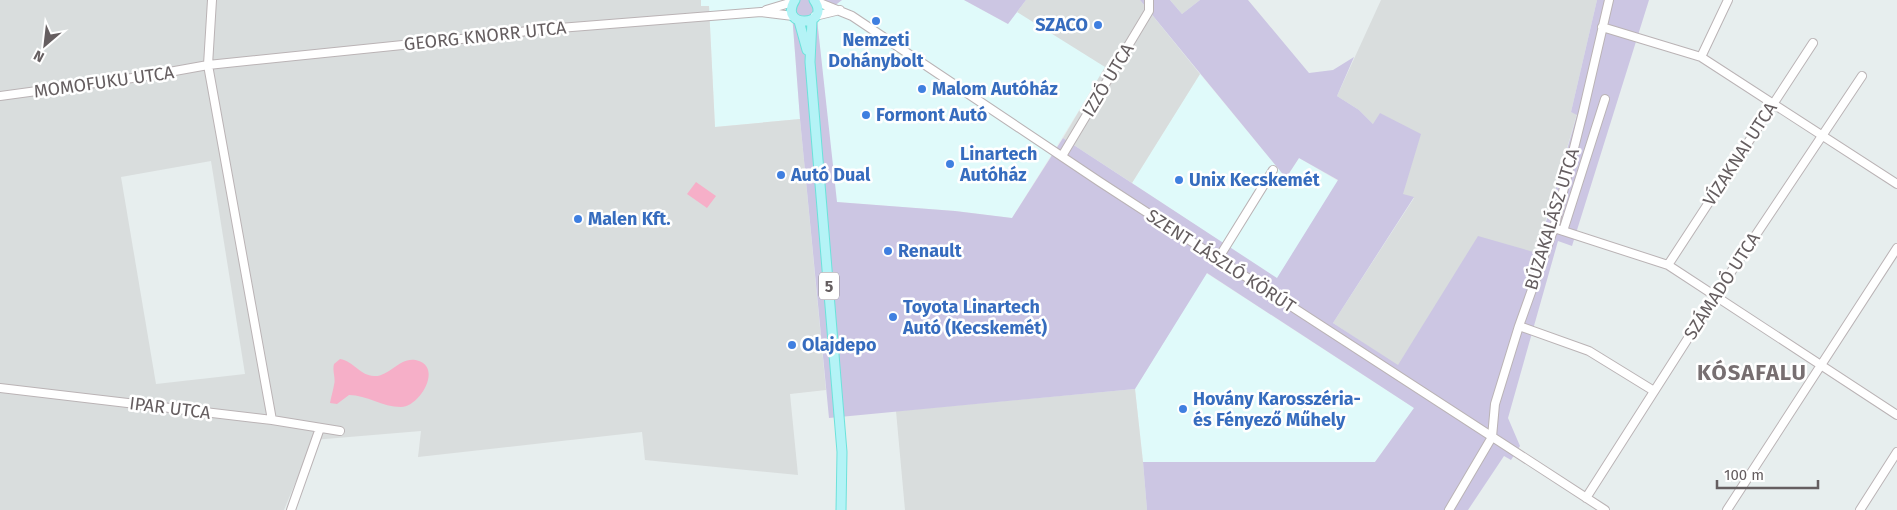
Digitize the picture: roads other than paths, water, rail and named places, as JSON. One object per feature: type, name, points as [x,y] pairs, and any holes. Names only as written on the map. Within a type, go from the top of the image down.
[{"type":"main road","name":"5","points":[[814,0],[817,8],[813,18],[810,62],[842,452],[841,510]]},
{"type":"main road","name":"5","points":[[794,1],[791,9],[796,18],[810,62]]},
{"type":"main road","points":[[796,18],[806,22],[813,18]]},
{"type":"street","points":[[212,0],[208,66],[272,420]]},
{"type":"street","name":"SZENT LÁSZLÓ KÖRÚT","points":[[814,0],[852,16],[1218,259],[1604,510]]},
{"type":"street","name":"BÚZAKALÁSZ UTCA","points":[[1492,437],[1495,404],[1519,326],[1554,228],[1586,103],[1609,0]]},
{"type":"street","points":[[1701,57],[1728,0]]},
{"type":"street","name":"GEORG KNORR UTCA","points":[[208,66],[534,30],[761,12],[794,1]]},
{"type":"street","name":"IZZÓ UTCA","points":[[1062,156],[1148,11],[1150,2]]},
{"type":"street","points":[[813,18],[840,10]]},
{"type":"street","name":"GEORG KNORR UTCA","points":[[761,12],[796,18]]},
{"type":"street","points":[[1602,27],[1701,57],[1897,184]]},
{"type":"street","name":"VÍZAKNAI UTCA","points":[[1668,265],[1812,43]]},
{"type":"street","name":"MOMOFUKU UTCA","points":[[0,96],[208,66]]},
{"type":"street","name":"SZÁMADÓ UTCA","points":[[1586,498],[1715,296],[1862,76]]},
{"type":"street","name":"BÚZAKALÁSZ UTCA","points":[[1563,231],[1604,100]]},
{"type":"street","points":[[1218,259],[1274,170]]},
{"type":"street","points":[[1554,228],[1668,265],[1897,415]]},
{"type":"street","points":[[1727,510],[1897,248]]},
{"type":"street","points":[[1519,326],[1589,351],[1654,391]]},
{"type":"street","name":"IPAR UTCA","points":[[0,388],[272,420],[340,431]]},
{"type":"street","points":[[291,510],[320,428]]},
{"type":"street","points":[[1449,510],[1492,437]]},
{"type":"street","points":[[1860,510],[1897,452]]},
{"type":"place","name":"Nemzeti Dohánybolt","points":[[876,21]]},
{"type":"place","name":"SZACO","points":[[1098,25]]},
{"type":"place","name":"Malom Autóház","points":[[922,89]]},
{"type":"place","name":"Formont Autó","points":[[866,115]]},
{"type":"place","name":"Linartech Autóház","points":[[950,164]]},
{"type":"place","name":"Autó Dual","points":[[781,175]]},
{"type":"place","name":"Unix Kecskemét","points":[[1179,180]]},
{"type":"place","name":"Malen Kft.","points":[[578,219]]},
{"type":"place","name":"Renault","points":[[888,251]]},
{"type":"place","name":"Toyota Linartech Autó (Kecskemét)","points":[[893,317]]},
{"type":"place","name":"Olajdepo","points":[[792,345]]},
{"type":"place","name":"Hovány Karosszéria- és Fényező Műhely","points":[[1183,409]]},
{"type":"district","name":"KÓSAFALU","points":[[1752,372]]}]
